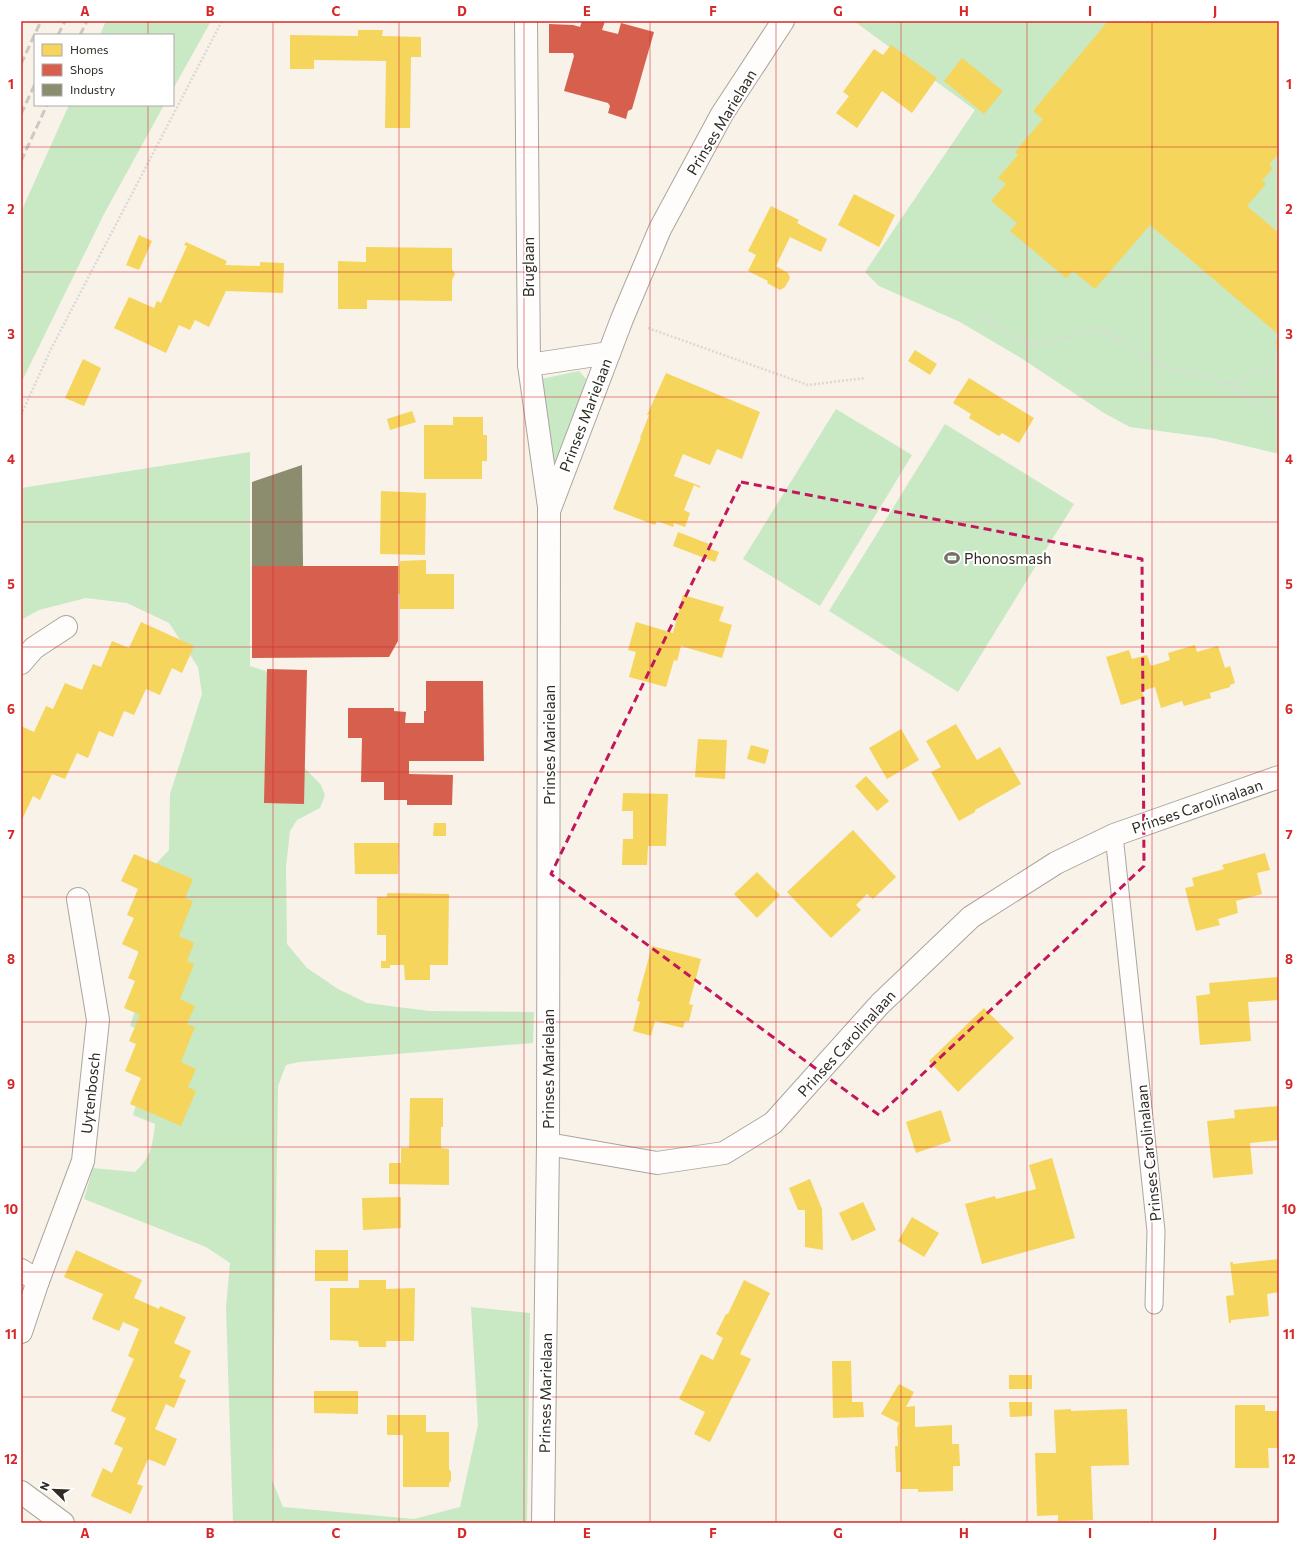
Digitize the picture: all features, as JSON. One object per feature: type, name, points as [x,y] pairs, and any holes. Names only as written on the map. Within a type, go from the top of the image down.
[{"type":"street","name":"Bruglaan","points":[[526,21],[529,365],[549,511]]},
{"type":"street","name":"Prinses Marielaan","points":[[543,1523],[548,1144],[549,511],[622,319],[660,228],[722,114],[783,21]]},
{"type":"street","points":[[529,365],[609,353]]},
{"type":"street","points":[[21,663],[34,648],[66,626]]},
{"type":"street","name":"Prinses Carolinalaan","points":[[548,1144],[657,1163],[724,1153],[773,1123],[880,1004],[971,917],[1056,863],[1114,835],[1279,777]]},
{"type":"street","name":"Uytenbosch","points":[[21,1332],[30,1275],[83,1161],[98,1020],[78,900]]},
{"type":"street","points":[[21,1492],[63,1523]]},
{"type":"lane","name":"Prinses Carolinalaan","points":[[1114,835],[1156,1231],[1154,1305]]},
{"type":"path","points":[[21,415],[51,349],[222,21]]},
{"type":"path","points":[[972,312],[1032,346],[1100,329],[1161,365],[1228,383],[1279,417]]},
{"type":"path","points":[[622,319],[808,385],[866,378]]},
{"type":"path","points":[[1228,383],[1279,366]]},
{"type":"highlighted area","points":[[741,482],[1142,559],[1144,866],[879,1115],[551,874]]},
{"type":"green space","points":[[106,21],[211,21],[174,87],[174,34],[100,34]]},
{"type":"green space","points":[[854,21],[1279,21],[1279,454],[1212,438],[1130,427],[1104,413],[1021,358],[960,322],[879,286],[865,272],[975,110]]},
{"type":"green space","points":[[69,106],[163,106],[104,214],[21,383],[21,212]]},
{"type":"green space","points":[[579,371],[586,379],[559,461],[549,461],[541,379]]},
{"type":"green space","points":[[836,409],[912,455],[820,606],[743,559]]},
{"type":"green space","name":"Phonosmash","points":[[945,424],[1074,504],[958,692],[829,611]]},
{"type":"green space","points":[[250,452],[250,666],[305,684],[297,760],[321,785],[325,795],[320,808],[297,820],[290,831],[286,867],[287,944],[307,968],[338,989],[367,1003],[429,1011],[534,1012],[533,1043],[299,1062],[286,1065],[278,1086],[272,1480],[283,1507],[414,1519],[460,1507],[478,1425],[471,1307],[530,1313],[527,1523],[233,1523],[226,1308],[230,1263],[206,1247],[84,1199],[93,1168],[135,1172],[145,1161],[152,1144],[155,1124],[133,1115],[146,1075],[148,1033],[130,1026],[149,969],[134,964],[153,910],[151,869],[169,850],[170,794],[202,694],[198,667],[169,623],[127,603],[86,598],[39,610],[21,620],[21,488]]},
{"type":"building: Homes","points":[[1108,21],[1276,21],[1279,23],[1279,153],[1269,165],[1273,168],[1262,181],[1266,184],[1247,206],[1279,233],[1279,335],[1150,225],[1095,289],[1073,271],[1066,278],[1010,231],[1017,223],[991,201],[1006,184],[998,178],[1018,155],[1015,152],[1043,119],[1033,111]]},
{"type":"building: Homes","points":[[358,30],[383,30],[382,36],[421,37],[421,57],[411,57],[410,128],[385,128],[386,61],[314,60],[314,69],[290,69],[290,35],[358,36]]},
{"type":"building: Homes","points":[[891,45],[937,78],[912,113],[882,91],[857,128],[836,113],[849,96],[843,92],[874,49],[883,55]]},
{"type":"building: Homes","points":[[962,58],[1003,91],[984,114],[944,81]]},
{"type":"building: Homes","points":[[854,194],[895,215],[879,247],[838,225]]},
{"type":"building: Homes","points":[[771,206],[799,220],[797,223],[827,239],[821,252],[790,237],[776,266],[788,273],[790,278],[785,287],[780,290],[767,283],[768,281],[748,271],[756,255],[748,251]]},
{"type":"building: Homes","points":[[139,235],[152,241],[139,270],[126,265]]},
{"type":"building: Homes","points":[[186,242],[227,261],[225,265],[260,266],[260,262],[284,263],[283,293],[226,291],[209,327],[195,320],[190,330],[179,325],[166,353],[114,328],[129,297],[154,308],[157,301],[161,303],[187,246],[184,245]]},
{"type":"building: Homes","points":[[366,247],[452,248],[452,269],[455,274],[452,280],[452,301],[367,300],[367,309],[338,309],[338,261],[366,262]]},
{"type":"building: Homes","points":[[1279,336],[1279,351],[1276,341]]},
{"type":"building: Homes","points":[[915,350],[937,364],[930,375],[908,361]]},
{"type":"building: Homes","points":[[83,359],[101,368],[84,406],[65,398]]},
{"type":"building: Homes","points":[[666,373],[760,412],[742,459],[717,449],[710,465],[683,454],[674,476],[700,486],[700,488],[694,485],[684,510],[690,513],[685,527],[674,523],[673,527],[657,521],[655,525],[613,509],[641,438],[649,415],[647,415]]},
{"type":"building: Homes","points":[[969,378],[1034,418],[1019,443],[1002,433],[999,436],[969,418],[971,414],[953,403]]},
{"type":"building: Homes","points":[[412,411],[416,422],[390,430],[387,419]]},
{"type":"building: Homes","points":[[453,417],[483,417],[483,435],[487,435],[487,461],[482,461],[482,479],[424,479],[424,425],[453,425]]},
{"type":"building: Homes","points":[[381,491],[426,493],[425,555],[380,554]]},
{"type":"building: Homes","points":[[678,532],[709,544],[708,548],[719,552],[715,562],[673,546]]},
{"type":"building: Homes","points":[[426,560],[426,574],[454,574],[454,609],[400,609],[400,594],[398,594],[398,566],[400,565],[400,561]]},
{"type":"building: Homes","points":[[683,595],[724,607],[719,621],[732,625],[722,658],[681,646],[677,661],[674,660],[666,687],[629,677],[636,652],[628,650],[636,622],[673,633]]},
{"type":"building: Homes","points":[[141,622],[194,646],[182,673],[172,668],[160,695],[146,689],[134,715],[124,711],[113,737],[99,731],[88,758],[77,753],[65,779],[52,774],[40,800],[33,796],[21,822],[21,726],[34,732],[46,706],[53,709],[65,683],[82,690],[93,664],[101,667],[112,641],[129,648]]},
{"type":"building: Homes","points":[[1195,645],[1197,652],[1218,646],[1225,668],[1230,666],[1235,683],[1230,685],[1230,687],[1210,693],[1211,698],[1184,706],[1182,701],[1161,708],[1155,687],[1142,691],[1144,698],[1121,705],[1106,657],[1129,650],[1132,659],[1147,655],[1151,666],[1170,660],[1168,653]]},
{"type":"building: Homes","points":[[956,724],[977,760],[1000,747],[1021,784],[975,810],[975,812],[959,821],[931,772],[941,767],[926,741]]},
{"type":"building: Homes","points":[[901,729],[919,760],[887,779],[869,748]]},
{"type":"building: Homes","points":[[698,739],[727,740],[725,779],[695,777]]},
{"type":"building: Homes","points":[[751,745],[769,750],[765,764],[747,759]]},
{"type":"building: Homes","points":[[866,776],[889,801],[877,811],[855,786]]},
{"type":"building: Homes","points":[[623,793],[668,794],[666,846],[648,846],[647,865],[622,865],[623,839],[633,839],[633,811],[622,811]]},
{"type":"building: Homes","points":[[434,823],[446,823],[446,836],[433,836]]},
{"type":"building: Homes","points":[[853,830],[896,877],[873,899],[867,894],[856,905],[861,910],[831,938],[787,892]]},
{"type":"building: Homes","points":[[354,843],[399,843],[398,874],[355,874]]},
{"type":"building: Homes","points":[[1265,853],[1270,870],[1257,873],[1262,894],[1236,901],[1238,913],[1218,919],[1220,925],[1196,931],[1185,888],[1194,886],[1192,878],[1224,869],[1222,865]]},
{"type":"building: Homes","points":[[134,854],[193,879],[185,898],[193,901],[179,936],[194,943],[187,961],[194,964],[180,999],[195,1006],[187,1024],[195,1027],[181,1062],[196,1069],[188,1087],[196,1091],[181,1126],[130,1104],[141,1078],[125,1071],[136,1044],[129,1041],[140,1015],[124,1008],[135,981],[128,978],[139,952],[122,944],[134,918],[127,915],[138,889],[121,881]]},
{"type":"building: Homes","points":[[757,872],[780,895],[757,918],[734,894]]},
{"type":"building: Homes","points":[[387,893],[449,894],[448,965],[430,965],[430,980],[405,980],[404,965],[390,965],[390,968],[381,968],[381,961],[386,961],[386,935],[377,935],[377,897],[387,897]]},
{"type":"building: Homes","points":[[652,946],[701,959],[689,1004],[693,1005],[689,1021],[685,1021],[683,1028],[655,1021],[651,1036],[633,1031],[640,1002],[637,1001]]},
{"type":"building: Homes","points":[[1279,977],[1279,1000],[1248,1002],[1251,1041],[1200,1045],[1196,996],[1210,994],[1209,983]]},
{"type":"building: Homes","points":[[984,1008],[1014,1038],[958,1092],[929,1061]]},
{"type":"building: Homes","points":[[410,1098],[443,1098],[441,1148],[449,1149],[449,1185],[389,1184],[389,1163],[401,1163],[401,1148],[409,1148]]},
{"type":"building: Homes","points":[[1279,1106],[1279,1140],[1250,1143],[1253,1174],[1213,1178],[1207,1121],[1235,1118],[1234,1110]]},
{"type":"building: Homes","points":[[941,1110],[951,1141],[916,1153],[906,1122]]},
{"type":"building: Homes","points":[[1052,1158],[1075,1238],[982,1264],[965,1204],[995,1196],[996,1199],[1036,1189],[1029,1165]]},
{"type":"building: Homes","points":[[810,1179],[822,1209],[823,1250],[805,1247],[805,1210],[798,1210],[789,1188]]},
{"type":"building: Homes","points":[[401,1197],[401,1228],[363,1230],[362,1198]]},
{"type":"building: Homes","points":[[863,1202],[876,1230],[852,1241],[839,1213]]},
{"type":"building: Homes","points":[[912,1217],[939,1233],[924,1257],[898,1241]]},
{"type":"building: Homes","points":[[76,1250],[142,1280],[134,1298],[159,1309],[160,1306],[186,1317],[174,1343],[191,1351],[179,1377],[186,1380],[174,1408],[166,1404],[155,1429],[177,1439],[165,1466],[148,1459],[137,1484],[143,1486],[131,1514],[91,1496],[103,1468],[112,1473],[123,1448],[114,1444],[126,1418],[111,1411],[134,1359],[128,1356],[139,1329],[123,1322],[119,1331],[92,1319],[103,1294],[64,1277]]},
{"type":"building: Homes","points":[[315,1250],[348,1250],[348,1281],[315,1281]]},
{"type":"building: Homes","points":[[1279,1259],[1279,1292],[1267,1294],[1269,1316],[1231,1320],[1231,1323],[1229,1323],[1226,1296],[1234,1295],[1230,1262],[1233,1262],[1233,1264]]},
{"type":"building: Homes","points":[[359,1280],[386,1280],[386,1289],[415,1288],[414,1341],[386,1341],[386,1347],[359,1347],[358,1341],[330,1340],[330,1288],[359,1288]]},
{"type":"building: Homes","points":[[744,1280],[770,1293],[740,1354],[751,1359],[710,1442],[694,1434],[705,1412],[679,1399],[701,1354],[713,1360],[723,1338],[716,1334],[726,1314],[728,1314]]},
{"type":"building: Homes","points":[[832,1361],[851,1361],[852,1402],[863,1402],[864,1417],[833,1418]]},
{"type":"building: Homes","points":[[1009,1375],[1032,1375],[1032,1389],[1009,1389]]},
{"type":"building: Homes","points":[[899,1384],[914,1392],[906,1407],[915,1406],[915,1427],[952,1425],[952,1444],[959,1444],[960,1466],[953,1466],[953,1491],[918,1492],[918,1489],[901,1489],[901,1472],[896,1472],[895,1446],[898,1446],[897,1428],[899,1423],[881,1414]]},
{"type":"building: Homes","points":[[314,1391],[358,1391],[358,1414],[314,1413]]},
{"type":"building: Homes","points":[[1009,1402],[1032,1402],[1032,1416],[1010,1417]]},
{"type":"building: Homes","points":[[1235,1405],[1265,1405],[1265,1411],[1279,1411],[1279,1448],[1268,1448],[1269,1468],[1235,1468]]},
{"type":"building: Homes","points":[[1071,1409],[1071,1411],[1127,1409],[1129,1465],[1091,1466],[1093,1520],[1058,1521],[1058,1515],[1037,1516],[1035,1453],[1056,1453],[1054,1410]]},
{"type":"building: Homes","points":[[387,1415],[426,1415],[426,1432],[449,1432],[449,1469],[451,1472],[451,1481],[449,1483],[449,1487],[403,1487],[403,1435],[387,1435]]},
{"type":"building: Shops","points":[[582,21],[605,21],[602,30],[618,34],[621,23],[654,32],[632,109],[628,111],[626,119],[608,113],[610,106],[608,103],[564,91],[574,56],[573,53],[549,53],[549,24],[573,25],[580,27]]},
{"type":"building: Shops","points":[[252,566],[398,566],[398,641],[389,657],[252,658]]},
{"type":"building: Shops","points":[[267,669],[307,670],[304,804],[264,803]]},
{"type":"building: Shops","points":[[426,681],[483,681],[484,761],[409,761],[409,774],[453,775],[452,805],[407,805],[407,800],[384,800],[384,782],[361,782],[362,738],[348,738],[348,708],[394,708],[394,711],[406,712],[405,723],[424,723],[424,711],[426,711]]},
{"type":"building: Industry","points":[[302,465],[303,566],[252,566],[252,482]]},
{"type":"railway","points":[[35,34],[41,21]]},
{"type":"railway","points":[[58,34],[65,21]]},
{"type":"railway","points":[[80,34],[87,21]]},
{"type":"railway","points":[[21,64],[34,36]]},
{"type":"railway","points":[[21,114],[34,86]]},
{"type":"railway","points":[[21,161],[47,106]]},
{"type":"place","name":"Phonosmash","points":[[952,558]]}]
